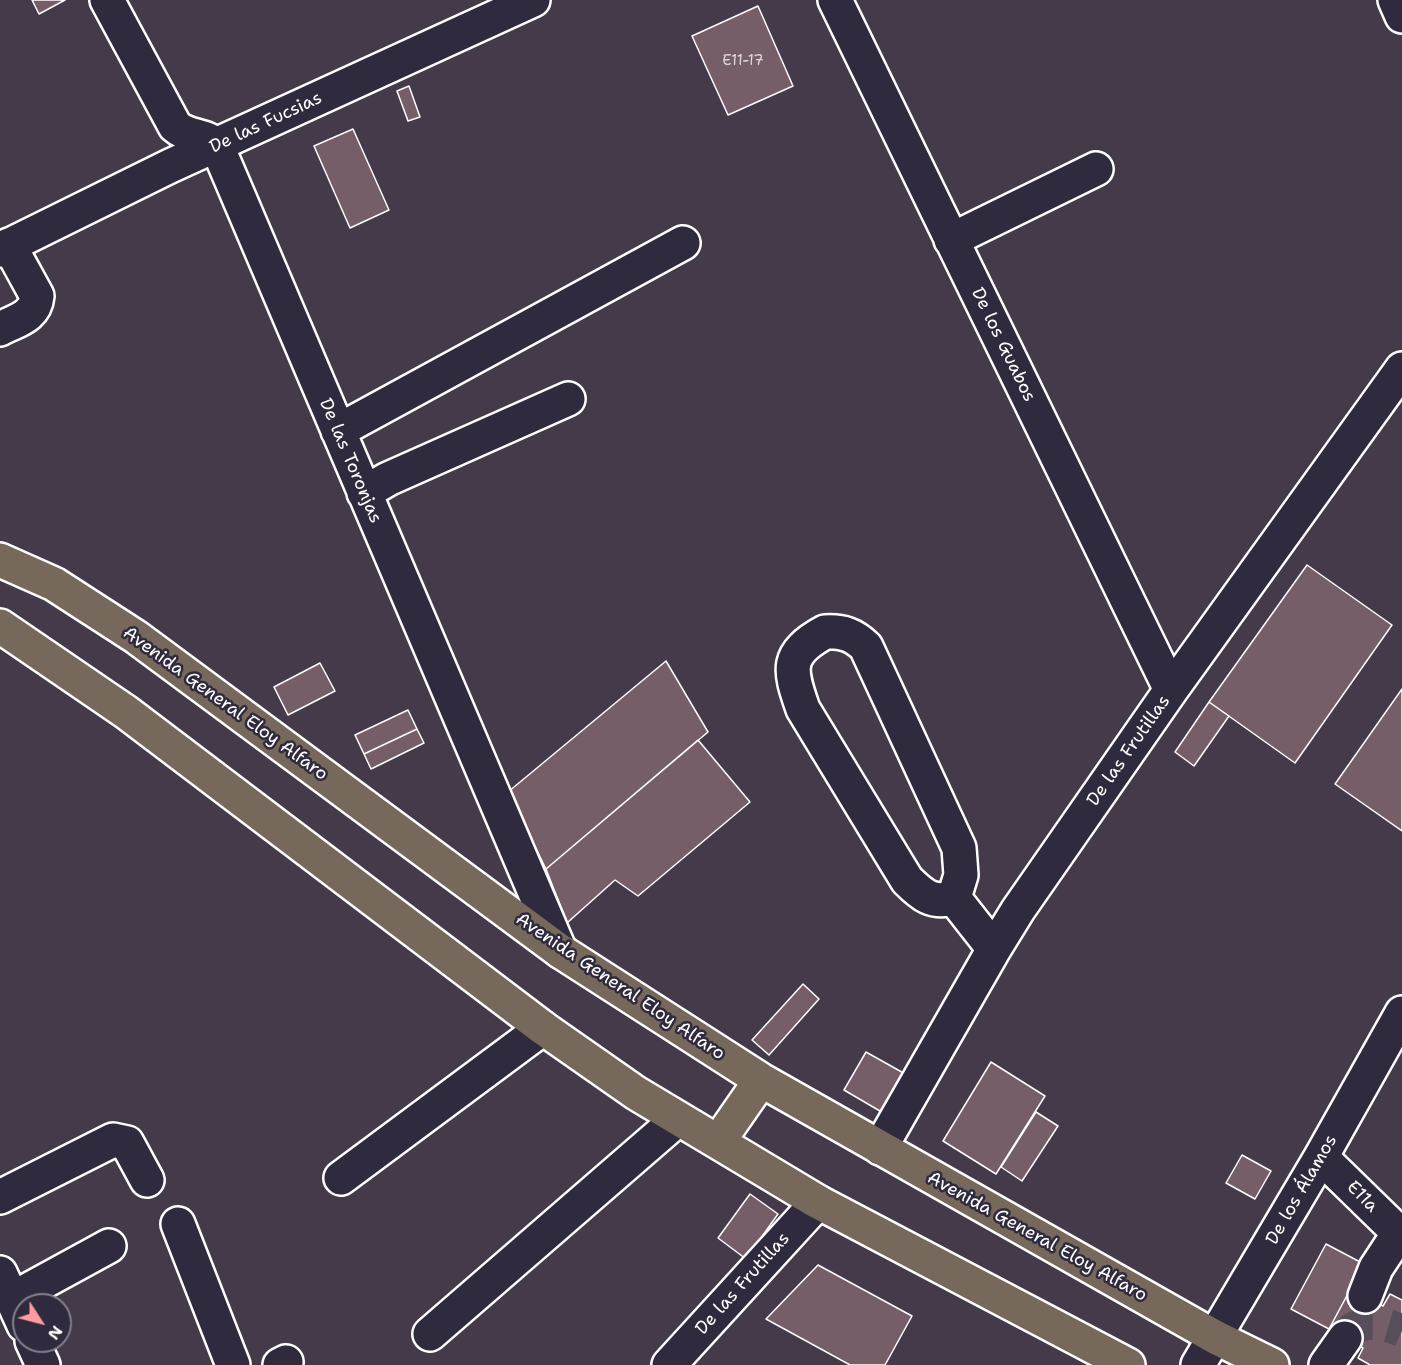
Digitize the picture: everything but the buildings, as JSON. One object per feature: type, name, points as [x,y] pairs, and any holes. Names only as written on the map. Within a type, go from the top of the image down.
[{"type":"main road","name":"Avenida General Eloy Alfaro","points":[[0,560],[54,584],[136,637],[560,951],[761,1080],[1215,1337],[1272,1365]]},
{"type":"main road","points":[[0,626],[126,712],[543,1028],[678,1119],[818,1202],[1128,1365]]},
{"type":"main road","points":[[718,1142],[761,1080]]},
{"type":"street","points":[[107,0],[175,126],[182,133],[212,141],[217,146]]},
{"type":"street","name":"De las Fucsias","points":[[5,247],[170,166],[533,0]]},
{"type":"street","name":"De los Guabos","points":[[835,0],[1170,690]]},
{"type":"street","points":[[1395,0],[1402,16]]},
{"type":"street","name":"De las Toronjas","points":[[217,146],[560,951]]},
{"type":"street","points":[[951,240],[1096,169]]},
{"type":"street","points":[[338,431],[683,243]]},
{"type":"street","points":[[0,329],[31,313],[36,305],[37,296],[5,247]]},
{"type":"street","name":"De las Frutillas","points":[[880,1148],[1018,910],[1170,690],[1402,369]]},
{"type":"street","points":[[364,493],[388,479],[568,399]]},
{"type":"street","points":[[825,632],[847,633],[857,638],[866,647],[959,848],[961,875],[954,898],[941,901],[932,899],[919,892],[907,880],[803,709],[793,678],[793,666],[796,656],[804,646],[825,632]]},
{"type":"street","points":[[954,898],[994,949]]},
{"type":"street","name":"De los Álamos","points":[[1198,1365],[1321,1157],[1402,1013]]},
{"type":"street","points":[[341,1179],[543,1028]]},
{"type":"street","points":[[430,1334],[678,1119]]},
{"type":"street","points":[[0,1197],[113,1140],[127,1143],[147,1180]]},
{"type":"street","name":"E11a","points":[[1321,1157],[1400,1235]]},
{"type":"street","name":"De las Frutillas","points":[[669,1365],[818,1202]]},
{"type":"street","points":[[178,1224],[233,1365]]},
{"type":"street","points":[[1365,1296],[1376,1268],[1400,1235]]},
{"type":"street","points":[[23,1293],[109,1246]]},
{"type":"street","points":[[1326,1365],[1345,1338]]},
{"type":"tunnel","points":[[1345,1338],[1350,1331],[1371,1323],[1387,1325],[1402,1331]]}]
